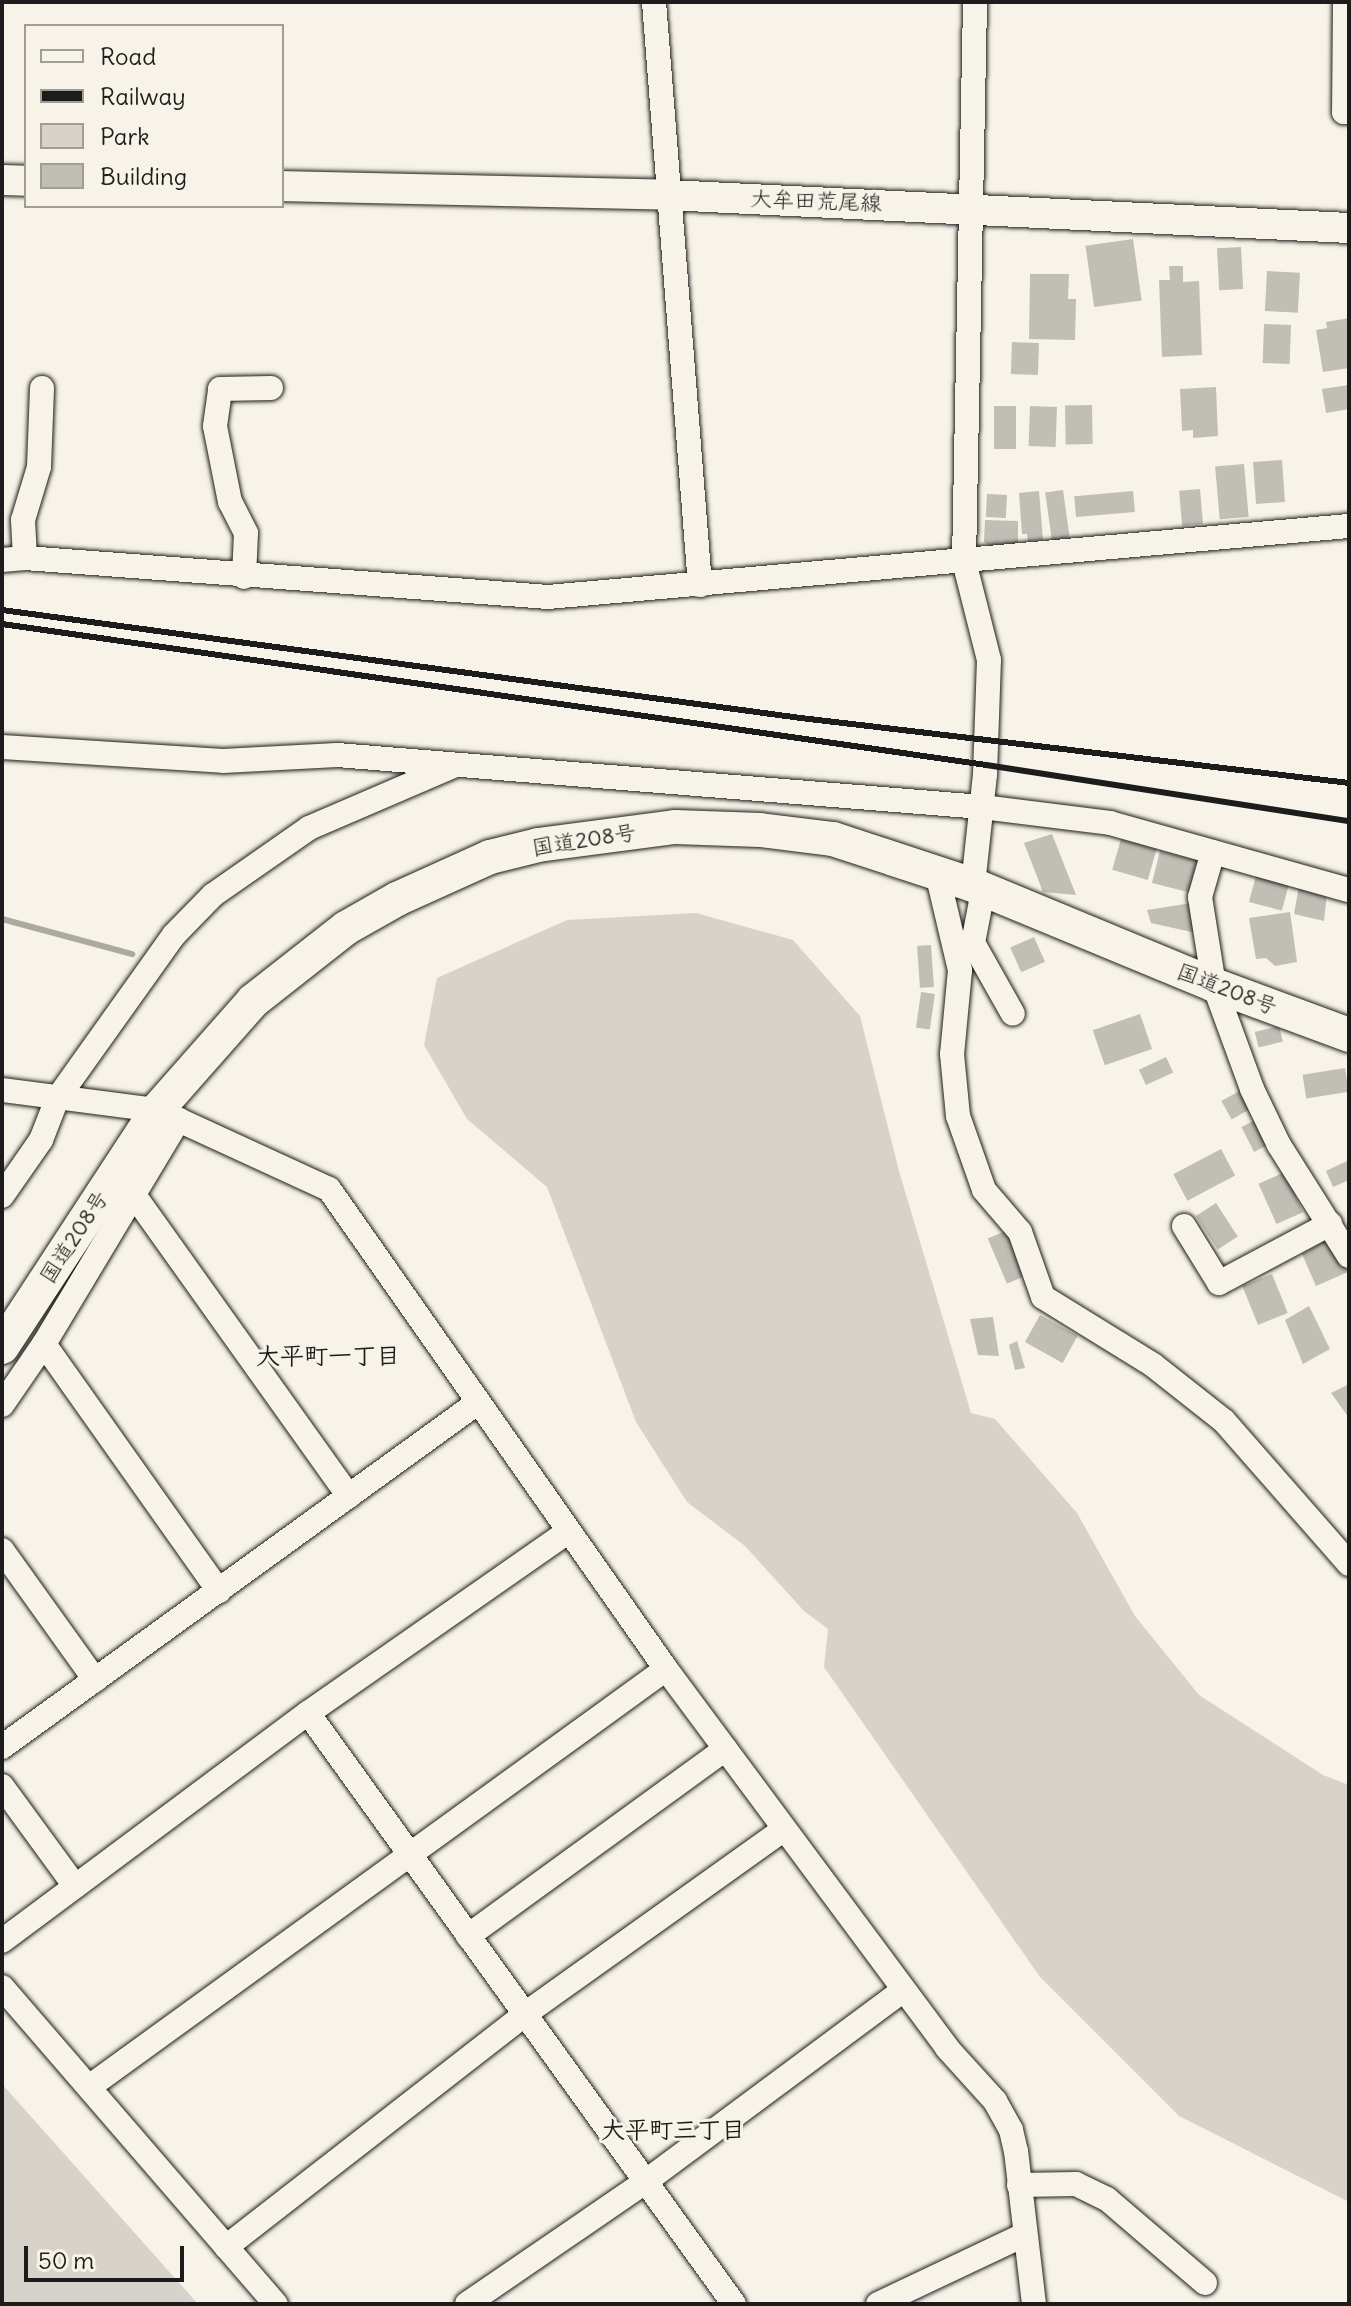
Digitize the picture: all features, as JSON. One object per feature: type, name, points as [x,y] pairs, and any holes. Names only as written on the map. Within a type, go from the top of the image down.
[{"type":"highway","name":"国道208号","points":[[2,1347],[253,1001],[346,928],[397,899],[490,857],[611,833],[675,827],[729,828],[833,839],[978,888],[1214,985],[1349,1035]]},
{"type":"main road","points":[[2,180],[24,181]]},
{"type":"main road","name":"大牟田荒尾線","points":[[284,186],[667,195],[1349,228]]},
{"type":"street","points":[[654,2],[700,585]]},
{"type":"street","points":[[975,2],[964,561],[989,660],[973,943],[1013,1014]]},
{"type":"street","points":[[1349,3],[1345,3],[1344,112],[1349,112]]},
{"type":"street","points":[[42,388],[39,467],[13,559],[548,597],[1349,526]]},
{"type":"street","points":[[244,577],[246,533],[230,502],[215,426],[220,389],[271,388]]},
{"type":"street","points":[[2,747],[223,761],[337,755],[982,807],[1110,823],[1349,890]]},
{"type":"street","points":[[2,1196],[41,1140],[57,1099],[174,935],[213,895],[309,828],[459,764]]},
{"type":"street","points":[[1213,852],[1200,897],[1214,985],[1252,1089],[1279,1145],[1349,1256]]},
{"type":"street","points":[[937,873],[960,970],[952,1054],[958,1116],[984,1190],[1020,1232],[1043,1297],[1153,1365],[1224,1421],[1349,1564]]},
{"type":"street","points":[[2,1090],[168,1115],[329,1189],[666,1669],[947,2048],[995,2101],[1011,2130],[1034,2304]]},
{"type":"street","points":[[2,1405],[44,1344],[134,1195],[168,1115]]},
{"type":"street","points":[[134,1195],[349,1496]]},
{"type":"street","points":[[1184,1226],[1219,1283],[1330,1224]]},
{"type":"street","points":[[44,1344],[219,1591]]},
{"type":"street","points":[[2,1747],[477,1403]]},
{"type":"street","points":[[2,1941],[308,1713],[567,1532]]},
{"type":"street","points":[[2,1550],[95,1680]]},
{"type":"street","points":[[89,2087],[666,1669]]},
{"type":"street","points":[[308,1713],[734,2304]]},
{"type":"street","points":[[468,1936],[725,1749]]},
{"type":"street","points":[[2,1786],[75,1886]]},
{"type":"street","points":[[226,2247],[525,2014],[784,1829]]},
{"type":"street","points":[[2,1987],[276,2304]]},
{"type":"street","points":[[467,2304],[645,2182],[904,1990]]},
{"type":"street","points":[[1019,2185],[1076,2184],[1107,2199],[1205,2283]]},
{"type":"street","points":[[878,2304],[1024,2235]]},
{"type":"green space","points":[[696,913],[793,940],[860,1016],[899,1171],[971,1413],[995,1419],[1077,1513],[1135,1616],[1199,1695],[1323,1775],[1349,1785],[1349,2202],[1179,2116],[1040,1977],[824,1667],[828,1629],[804,1611],[745,1546],[687,1502],[636,1422],[547,1187],[467,1119],[424,1045],[437,978],[567,920]]},
{"type":"green space","points":[[2,2084],[198,2304],[2,2304]]},
{"type":"building","points":[[1133,239],[1142,300],[1094,307],[1085,246]]},
{"type":"building","points":[[1241,247],[1243,289],[1219,290],[1217,248]]},
{"type":"building","points":[[1169,266],[1183,266],[1183,282],[1199,281],[1202,355],[1162,357],[1159,280],[1170,280]]},
{"type":"building","points":[[1267,271],[1300,273],[1298,313],[1265,311]]},
{"type":"building","points":[[1030,274],[1069,274],[1068,299],[1076,299],[1075,340],[1029,339]]},
{"type":"building","points":[[1349,318],[1349,368],[1323,372],[1316,330],[1327,328],[1326,322]]},
{"type":"building","points":[[1264,324],[1291,325],[1290,364],[1263,363]]},
{"type":"building","points":[[1012,342],[1039,343],[1038,375],[1011,374]]},
{"type":"building","points":[[1349,385],[1349,409],[1326,413],[1322,389]]},
{"type":"building","points":[[1216,387],[1218,436],[1193,438],[1193,430],[1182,431],[1180,389]]},
{"type":"building","points":[[1065,405],[1092,405],[1093,444],[1066,444]]},
{"type":"building","points":[[994,406],[1016,406],[1016,449],[994,449]]},
{"type":"building","points":[[1030,406],[1057,407],[1056,447],[1029,446]]},
{"type":"building","points":[[1282,460],[1285,502],[1256,504],[1253,462]]},
{"type":"building","points":[[1244,464],[1249,517],[1220,519],[1215,467]]},
{"type":"building","points":[[1200,489],[1203,524],[1182,526],[1179,491]]},
{"type":"building","points":[[1063,490],[1070,539],[1052,541],[1045,493]]},
{"type":"building","points":[[1039,491],[1043,540],[1028,541],[1027,534],[1022,534],[1019,493]]},
{"type":"building","points":[[1133,491],[1135,512],[1076,517],[1074,496]]},
{"type":"building","points":[[987,494],[1007,495],[1006,518],[986,517]]},
{"type":"building","points":[[985,520],[1018,521],[1018,549],[992,548],[984,542]]},
{"type":"building","points":[[1052,834],[1076,895],[1043,892],[1024,843]]},
{"type":"building","points":[[1121,839],[1157,849],[1148,880],[1112,870]]},
{"type":"building","points":[[1160,851],[1197,860],[1189,892],[1152,883]]},
{"type":"building","points":[[1257,872],[1290,881],[1282,911],[1249,902]]},
{"type":"building","points":[[1299,886],[1327,893],[1324,921],[1294,914]]},
{"type":"building","points":[[1192,903],[1196,933],[1151,923],[1147,910]]},
{"type":"building","points":[[1290,912],[1297,962],[1275,966],[1266,958],[1256,959],[1249,918]]},
{"type":"building","points":[[1034,937],[1045,962],[1021,972],[1010,948]]},
{"type":"building","points":[[931,945],[934,987],[920,988],[917,946]]},
{"type":"building","points":[[921,992],[935,994],[930,1030],[916,1028]]},
{"type":"building","points":[[1140,1014],[1152,1049],[1105,1065],[1093,1030]]},
{"type":"building","points":[[1279,1026],[1283,1042],[1259,1048],[1255,1032]]},
{"type":"building","points":[[1166,1057],[1173,1072],[1146,1085],[1139,1070]]},
{"type":"building","points":[[1345,1068],[1349,1092],[1306,1098],[1303,1075]]},
{"type":"building","points":[[1245,1088],[1255,1106],[1232,1119],[1221,1101]]},
{"type":"building","points":[[1261,1117],[1274,1142],[1254,1152],[1241,1127]]},
{"type":"building","points":[[1221,1149],[1235,1175],[1187,1201],[1173,1174]]},
{"type":"building","points":[[1349,1160],[1349,1180],[1333,1187],[1326,1171]]},
{"type":"building","points":[[1285,1172],[1303,1212],[1276,1224],[1259,1184]]},
{"type":"building","points":[[1216,1203],[1238,1237],[1218,1250],[1196,1216]]},
{"type":"building","points":[[1008,1230],[1027,1275],[1007,1284],[988,1239]]},
{"type":"building","points":[[1328,1239],[1348,1272],[1316,1286],[1302,1254]]},
{"type":"building","points":[[1272,1274],[1288,1313],[1258,1325],[1242,1286]]},
{"type":"building","points":[[1309,1306],[1330,1349],[1303,1364],[1285,1320]]},
{"type":"building","points":[[1040,1315],[1078,1336],[1063,1363],[1025,1342]]},
{"type":"building","points":[[993,1317],[999,1356],[978,1355],[970,1319]]},
{"type":"building","points":[[1017,1341],[1025,1368],[1015,1370],[1009,1345]]},
{"type":"building","points":[[1349,1384],[1349,1418],[1331,1393]]},
{"type":"waterway","points":[[2,919],[132,954]]},
{"type":"railway","points":[[2,610],[801,718],[1349,783]]},
{"type":"railway","points":[[2,624],[986,765],[1349,821]]},
{"type":"district","name":"大平町一丁目","points":[[328,1356]]},
{"type":"district","name":"大平町三丁目","points":[[673,2130]]}]
